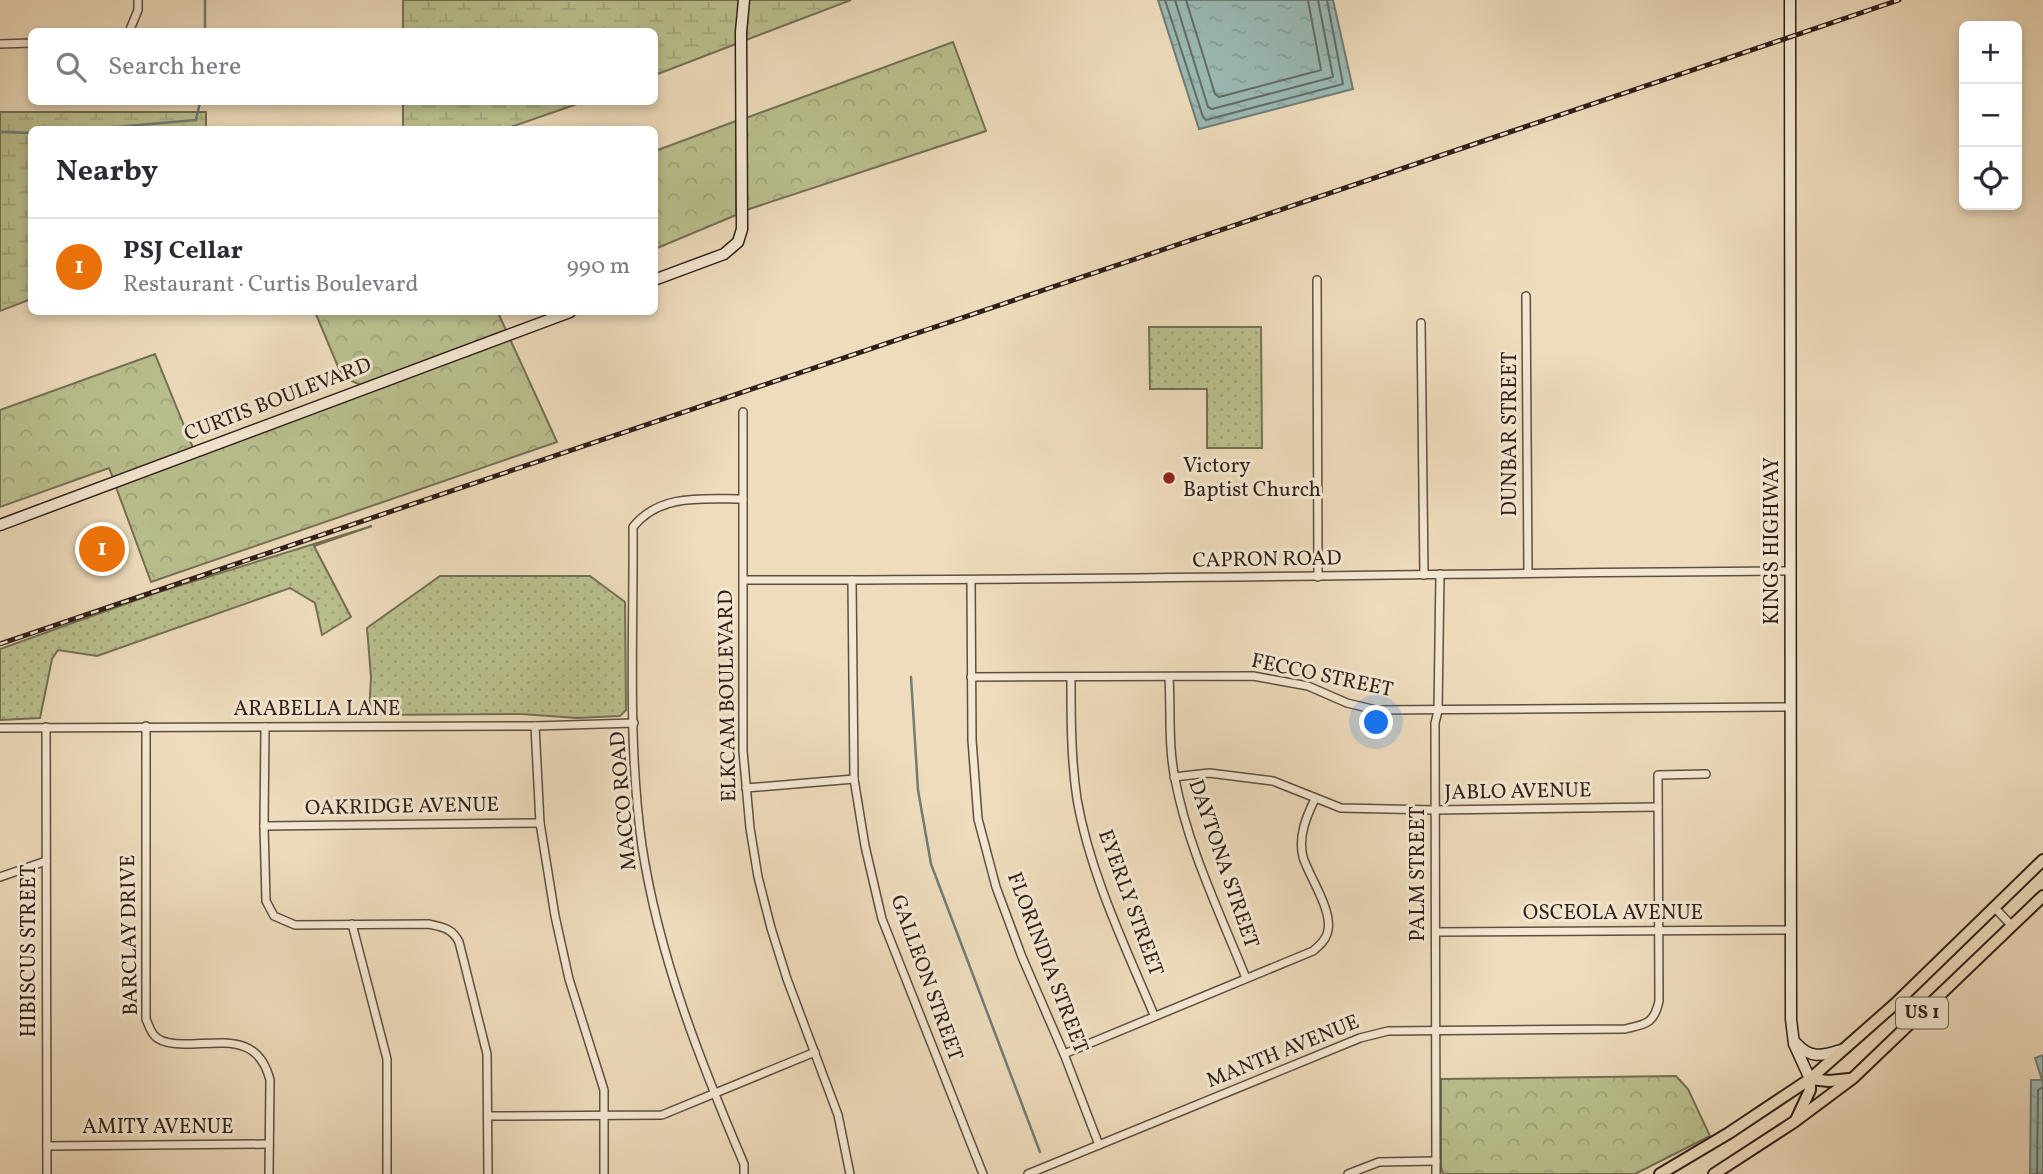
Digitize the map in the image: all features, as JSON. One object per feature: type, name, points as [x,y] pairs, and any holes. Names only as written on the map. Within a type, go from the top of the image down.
[{"type":"main road","name":"US 1","points":[[1660,1174],[1729,1133],[1810,1079],[1895,1004],[2043,860]]},
{"type":"main road","name":"US 1","points":[[1714,1174],[1794,1122],[1853,1078],[2043,896]]},
{"type":"main road","points":[[1794,1122],[1810,1090],[1810,1079],[1829,1081],[1853,1078]]},
{"type":"street","points":[[131,28],[138,10],[138,0]]},
{"type":"street","points":[[658,279],[724,254],[738,242],[741,229],[741,33],[744,0]]},
{"type":"street","name":"KINGS HIGHWAY","points":[[1790,0],[1791,1019],[1794,1040],[1810,1079]]},
{"type":"street","points":[[0,44],[28,43]]},
{"type":"street","points":[[1317,280],[1318,577]]},
{"type":"street","name":"DUNBAR STREET","points":[[1526,296],[1528,572]]},
{"type":"street","name":"CURTIS BOULEVARD","points":[[0,525],[562,315]]},
{"type":"street","points":[[1421,323],[1424,575]]},
{"type":"street","name":"ELKCAM BOULEVARD","points":[[743,412],[743,751],[758,877],[787,979],[838,1115],[850,1174]]},
{"type":"street","name":"MACCO ROAD","points":[[743,499],[674,501],[649,511],[634,527],[634,723],[638,803],[649,884],[661,939],[676,993],[744,1164],[744,1174]]},
{"type":"street","name":"CAPRON ROAD","points":[[744,580],[1791,571]]},
{"type":"street","name":"PALM STREET","points":[[1436,1174],[1435,723],[1438,710],[1440,574]]},
{"type":"street","name":"GALLEON STREET","points":[[852,580],[854,779],[865,846],[882,919],[983,1174]]},
{"type":"street","name":"FLORINDIA STREET","points":[[971,580],[972,740],[978,819],[1001,899],[1022,957],[1064,1054],[1099,1145]]},
{"type":"street","name":"FECCO STREET","points":[[971,677],[1253,676],[1308,686],[1348,703],[1376,710],[1791,707]]},
{"type":"street","name":"EYERLY STREET","points":[[1070,677],[1077,800],[1089,849],[1111,911],[1154,1015]]},
{"type":"street","name":"DAYTONA STREET","points":[[1169,677],[1169,733],[1174,777],[1188,829],[1246,978]]},
{"type":"street","name":"ARABELLA LANE","points":[[0,728],[535,726],[634,723]]},
{"type":"street","name":"BARCLAY DRIVE","points":[[146,726],[146,1019],[157,1038],[166,1042],[239,1043],[260,1056],[270,1080],[270,1174]]},
{"type":"street","points":[[535,726],[540,823],[555,916],[569,979],[604,1090],[604,1174]]},
{"type":"street","name":"HIBISCUS STREET","points":[[46,727],[47,1174]]},
{"type":"street","points":[[265,727],[266,901],[274,916],[295,925],[428,924],[448,929],[458,942],[485,1046],[489,1116],[488,1174]]},
{"type":"street","name":"JABLO AVENUE","points":[[1174,777],[1209,773],[1273,780],[1341,808],[1435,810],[1658,807]]},
{"type":"street","points":[[1660,931],[1658,775],[1706,774]]},
{"type":"street","points":[[746,788],[854,779]]},
{"type":"street","points":[[1064,1054],[1313,951],[1323,941],[1329,932],[1329,920],[1303,857],[1302,839],[1306,817],[1315,799]]},
{"type":"street","name":"OAKRIDGE AVENUE","points":[[264,826],[540,823]]},
{"type":"street","points":[[0,877],[46,862]]},
{"type":"street","points":[[1994,908],[2012,926]]},
{"type":"street","points":[[352,925],[387,1059],[387,1174]]},
{"type":"street","name":"OSCEOLA AVENUE","points":[[1436,932],[1791,930]]},
{"type":"street","name":"MANTH AVENUE","points":[[1028,1174],[1360,1038],[1388,1031],[1625,1029],[1648,1024],[1656,1014],[1659,1001],[1660,931]]},
{"type":"street","points":[[1794,1040],[1805,1052],[1814,1056],[1845,1049]]},
{"type":"street","points":[[489,1116],[662,1115],[816,1052]]},
{"type":"street","name":"AMITY AVENUE","points":[[47,1146],[269,1144]]},
{"type":"street","points":[[1348,1174],[1379,1162],[1436,1161]]},
{"type":"green space","points":[[403,0],[739,0],[736,44],[658,74],[658,28],[403,28]]},
{"type":"green space","points":[[749,0],[851,0],[746,40]]},
{"type":"green space","points":[[953,42],[986,131],[746,210],[746,118]]},
{"type":"green space","points":[[403,105],[574,105],[514,126],[403,126]]},
{"type":"green space","points":[[0,112],[206,112],[206,126],[28,126],[28,300],[0,311]]},
{"type":"green space","points":[[736,121],[736,215],[658,248],[658,150]]},
{"type":"green space","points":[[316,315],[499,315],[506,330],[360,385],[342,376]]},
{"type":"green space","points":[[1149,327],[1261,327],[1262,448],[1207,448],[1207,389],[1150,389]]},
{"type":"green space","points":[[510,339],[557,442],[151,582],[116,487]]},
{"type":"green space","points":[[155,354],[193,448],[113,478],[109,468],[0,507],[0,410]]},
{"type":"green space","points":[[372,526],[314,546],[351,617],[322,635],[315,603],[290,588],[97,656],[58,650],[52,659],[40,718],[0,720],[0,649],[159,592]]},
{"type":"green space","points":[[440,576],[590,576],[625,602],[626,710],[620,716],[577,718],[521,714],[369,715],[371,677],[367,628]]},
{"type":"green space","points":[[1676,1076],[1688,1089],[1710,1136],[1635,1174],[1443,1174],[1441,1079]]},
{"type":"water","points":[[1158,0],[1333,0],[1353,89],[1199,129]]},
{"type":"water","points":[[2043,1055],[2043,1174],[2030,1174],[2031,1080],[2042,1080],[2035,1058]]},
{"type":"waterway","points":[[205,0],[205,28]]},
{"type":"waterway","points":[[128,126],[196,120],[199,105]]},
{"type":"waterway","points":[[0,132],[28,133]]},
{"type":"waterway","points":[[911,677],[918,790],[931,864],[1040,1152]]},
{"type":"railway","points":[[0,644],[1899,0]]},
{"type":"place","name":"Victory Baptist Church","points":[[1169,478]]},
{"type":"place","name":"PSJ Cellar","points":[[102,549]]}]
